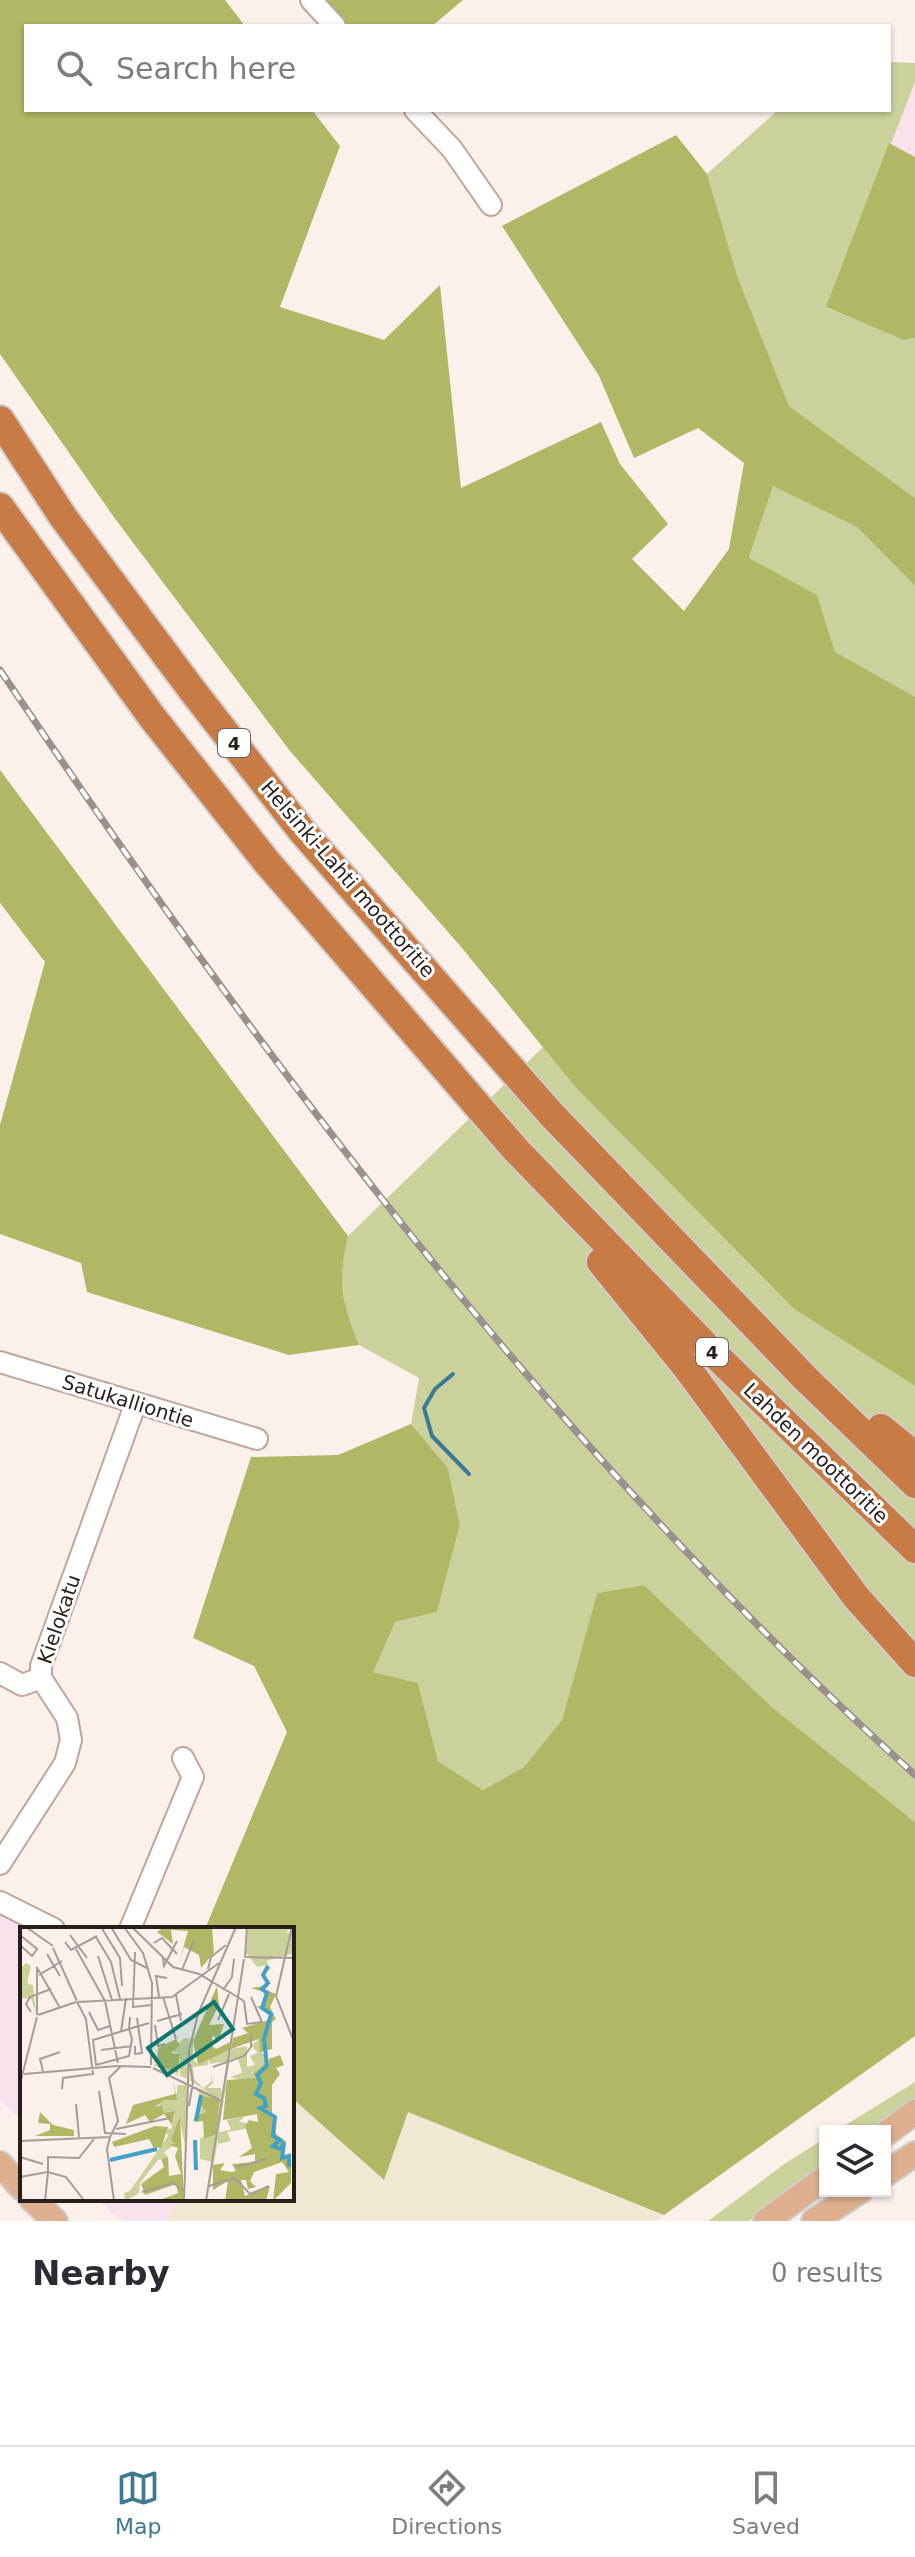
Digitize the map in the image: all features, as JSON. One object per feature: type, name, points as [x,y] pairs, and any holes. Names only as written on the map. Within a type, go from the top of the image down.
[{"type":"highway","name":"Helsinki-Lahti moottoritie","points":[[0,420],[63,517],[302,831],[536,1097],[708,1278]]},
{"type":"highway","name":"4","points":[[0,507],[152,717],[266,861],[516,1150]]},
{"type":"highway","name":"Lahden moottoritie","points":[[516,1150],[707,1347],[915,1549]]},
{"type":"highway","points":[[516,1150],[565,1218],[687,1368],[856,1597],[915,1663]]},
{"type":"highway","name":"4","points":[[708,1278],[915,1484]]},
{"type":"highway","points":[[708,1278],[915,1456]]},
{"type":"main road","points":[[891,2130],[915,2112]]},
{"type":"main road","points":[[891,2170],[915,2154]]},
{"type":"main road","points":[[0,2164],[20,2186]]},
{"type":"main road","points":[[766,2221],[819,2182]]},
{"type":"main road","points":[[814,2221],[851,2197]]},
{"type":"main road","points":[[34,2201],[55,2221]]},
{"type":"street","points":[[311,0],[333,24]]},
{"type":"street","points":[[417,112],[452,149],[491,205]]},
{"type":"street","name":"Satukalliontie","points":[[0,1362],[135,1405],[257,1439]]},
{"type":"street","name":"Kielokatu","points":[[0,1864],[65,1763],[71,1740],[67,1718],[41,1678],[41,1666],[135,1405]]},
{"type":"street","points":[[0,1673],[22,1685],[41,1678]]},
{"type":"street","points":[[131,1927],[193,1777],[183,1758]]},
{"type":"street","points":[[0,1902],[50,1927]]},
{"type":"shaded area","points":[[915,83],[915,157],[889,143]]},
{"type":"shaded area","points":[[0,1902],[50,1927],[20,1927],[20,2120],[0,2099]]},
{"type":"shaded area","points":[[294,2100],[383,2180],[408,2112],[664,2215],[656,2221],[165,2221],[180,2201],[294,2201]]},
{"type":"shaded area","points":[[99,2201],[180,2201],[165,2221],[125,2221]]},
{"type":"green space","points":[[0,0],[225,0],[243,24],[24,24],[24,112],[314,112],[340,146],[280,307],[384,340],[440,285],[461,488],[601,422],[620,464],[668,524],[632,559],[684,611],[729,549],[744,463],[698,428],[634,458],[599,376],[502,226],[676,135],[707,174],[738,278],[789,406],[915,498],[915,586],[857,527],[773,486],[749,558],[817,595],[835,652],[915,697],[915,1386],[794,1309],[577,1089],[462,948],[290,751],[116,520],[0,354]]},
{"type":"green space","points":[[321,0],[463,0],[434,24],[343,24]]},
{"type":"green space","points":[[891,62],[915,63],[915,82],[827,308],[904,339],[915,338],[915,498],[789,406],[738,278],[707,174],[776,112],[891,112]]},
{"type":"green space","points":[[889,143],[915,157],[915,338],[904,340],[826,307]]},
{"type":"green space","points":[[773,485],[857,527],[915,586],[915,700],[835,652],[817,595],[749,559]]},
{"type":"green space","points":[[0,770],[348,1236],[343,1292],[359,1345],[289,1355],[87,1292],[81,1263],[0,1234],[0,1125],[45,962],[0,903]]},
{"type":"green space","points":[[543,1047],[577,1089],[794,1309],[915,1386],[915,1822],[773,1708],[644,1585],[597,1593],[562,1720],[524,1767],[483,1790],[438,1761],[418,1683],[372,1672],[395,1622],[437,1612],[460,1525],[448,1468],[411,1424],[419,1378],[359,1345],[346,1314],[340,1266],[348,1236]]},
{"type":"green space","points":[[411,1424],[448,1468],[460,1525],[437,1612],[395,1622],[373,1672],[418,1683],[438,1761],[483,1790],[524,1767],[562,1720],[597,1593],[644,1585],[773,1708],[915,1822],[915,2036],[664,2215],[408,2112],[384,2180],[294,2100],[294,1927],[206,1927],[287,1732],[254,1666],[193,1638],[251,1457],[338,1455]]},
{"type":"green space","points":[[915,2082],[915,2098],[878,2125],[846,2125]]},
{"type":"green space","points":[[819,2142],[819,2169],[749,2221],[708,2221]]},
{"type":"waterway","points":[[453,1374],[435,1389],[424,1408],[432,1436],[469,1474]]},
{"type":"railway","points":[[0,670],[205,965],[424,1251],[539,1389],[659,1523],[784,1652],[915,1775]]}]
